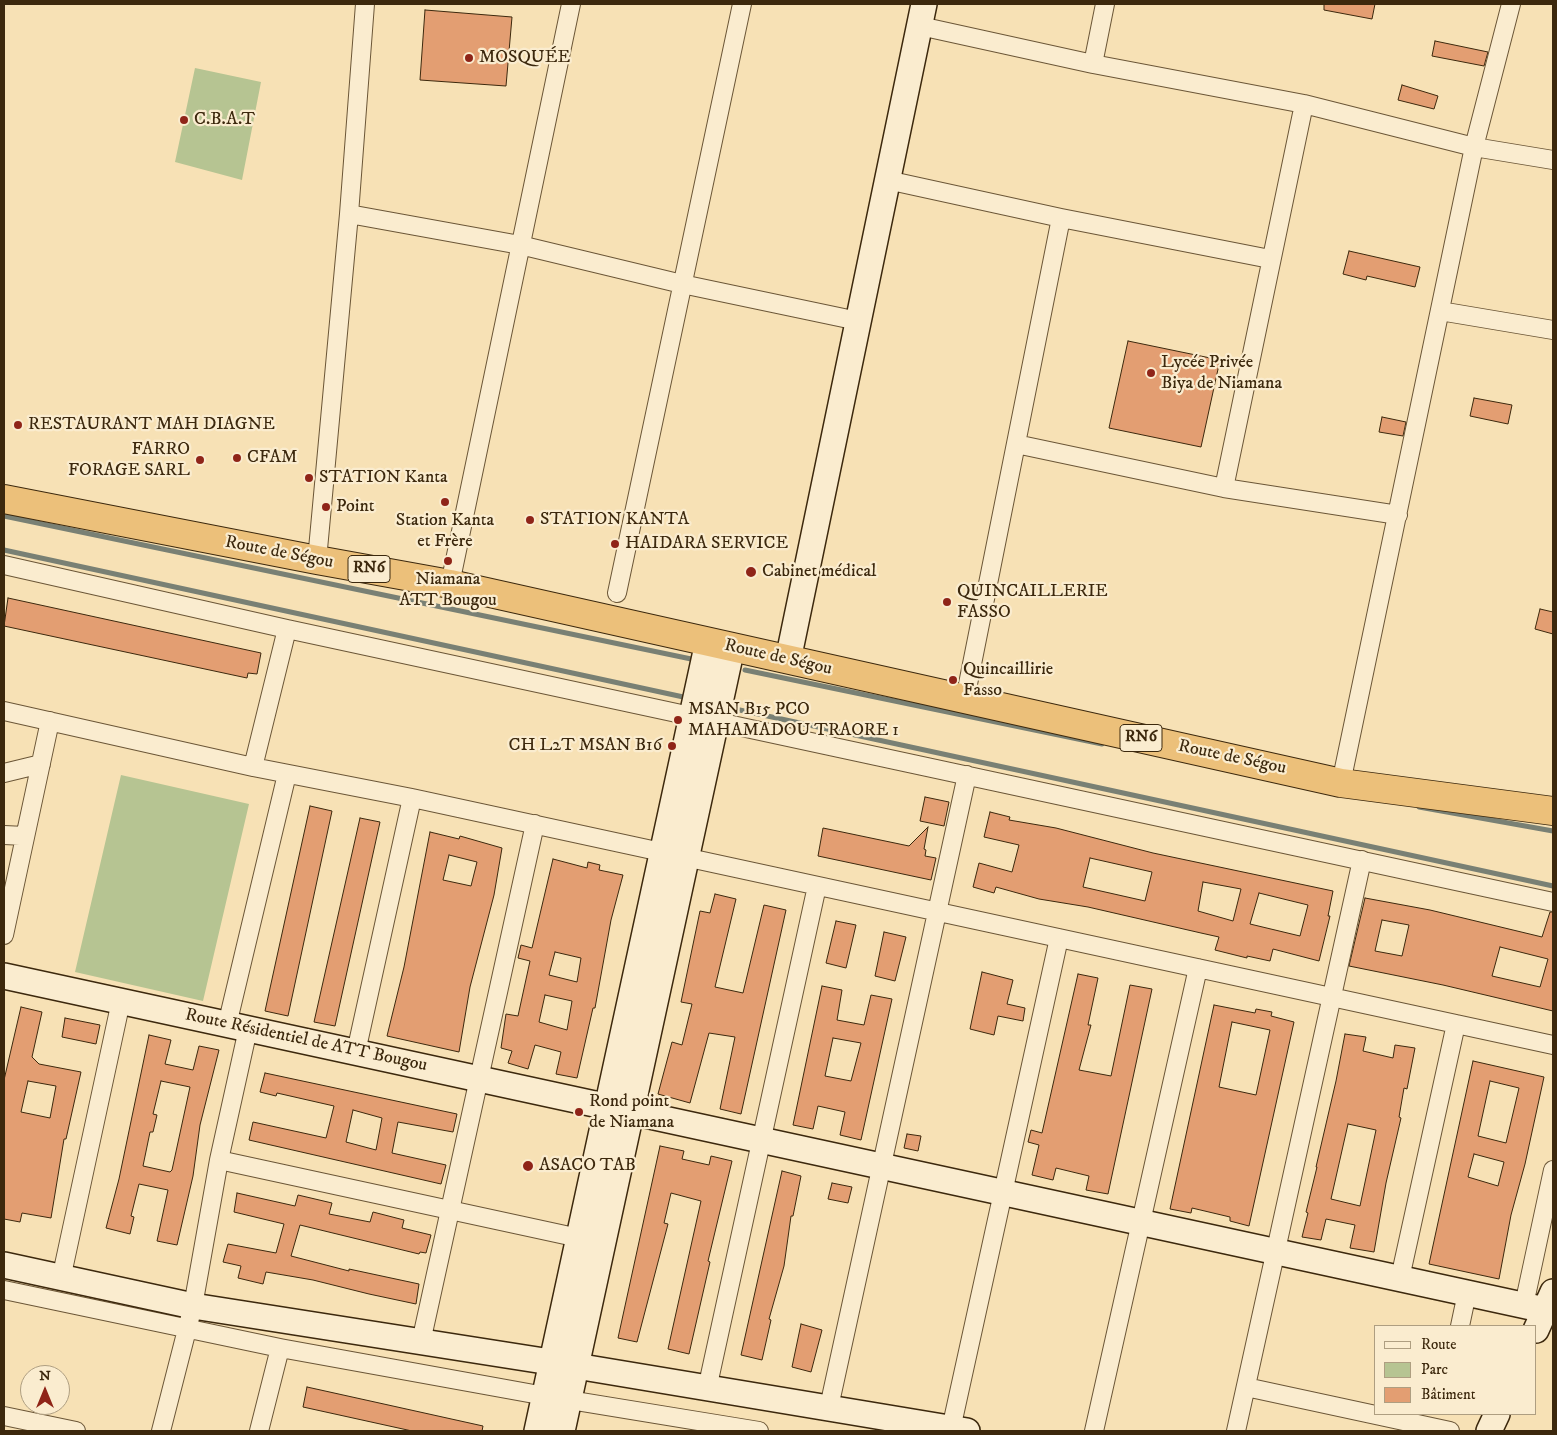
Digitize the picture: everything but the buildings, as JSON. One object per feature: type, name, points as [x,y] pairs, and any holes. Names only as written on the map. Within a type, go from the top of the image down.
[{"type":"highway","name":"Route de Ségou","points":[[4,499],[316,560],[450,584],[1341,782],[1553,811]]},
{"type":"street","points":[[316,560],[349,214],[365,4]]},
{"type":"street","points":[[450,584],[571,4]]},
{"type":"street","points":[[617,593],[742,4]]},
{"type":"street","points":[[1093,64],[1105,4]]},
{"type":"street","points":[[1341,782],[1474,147],[1511,4]]},
{"type":"street","points":[[788,660],[922,15],[1093,64],[1304,104],[1474,147],[1553,160]]},
{"type":"street","points":[[1224,488],[1270,259],[1304,104]]},
{"type":"street","points":[[887,180],[1061,218],[1270,259]]},
{"type":"street","points":[[349,214],[520,245],[682,284],[858,321]]},
{"type":"street","points":[[964,699],[1061,218]]},
{"type":"street","points":[[1440,311],[1553,330]]},
{"type":"street","points":[[1016,444],[1224,488],[1398,515]]},
{"type":"street","points":[[4,565],[286,629],[1553,902]]},
{"type":"street","points":[[253,767],[286,629]]},
{"type":"street","points":[[537,1431],[556,1398],[564,1364],[720,645]]},
{"type":"street","points":[[4,711],[253,767],[535,824],[1553,1045]]},
{"type":"street","points":[[4,928],[50,722]]},
{"type":"street","points":[[4,773],[41,764]]},
{"type":"street","points":[[160,1431],[190,1317],[219,1160],[237,1027],[287,774]]},
{"type":"street","points":[[829,1407],[967,775]]},
{"type":"street","points":[[356,1052],[412,798]]},
{"type":"street","points":[[421,1342],[535,824]]},
{"type":"street","points":[[4,835],[25,836]]},
{"type":"street","points":[[1236,1431],[1362,860]]},
{"type":"street","points":[[707,1389],[818,886]]},
{"type":"street","points":[[4,1290],[190,1317],[421,1342],[829,1407],[959,1430],[1003,1192],[1058,938]]},
{"type":"street","points":[[1094,1431],[1198,968]]},
{"type":"street","name":"Route Résidentiel de ATT Bougou","points":[[4,976],[1539,1309]]},
{"type":"street","points":[[61,1279],[121,1001]]},
{"type":"street","points":[[1400,1278],[1456,1024]]},
{"type":"street","points":[[564,1364],[579,1238],[619,1109]]},
{"type":"street","points":[[219,1160],[579,1238]]},
{"type":"street","points":[[1539,1309],[1553,1170]]},
{"type":"street","points":[[4,1265],[61,1279],[190,1317],[280,1348],[556,1398],[702,1427],[759,1431]]},
{"type":"street","points":[[1460,1325],[1467,1293]]},
{"type":"street","points":[[259,1431],[280,1348]]},
{"type":"street","points":[[1246,1387],[1374,1412]]},
{"type":"street","points":[[556,1398],[562,1431]]},
{"type":"street","points":[[1387,1415],[1442,1426]]},
{"type":"street","points":[[1489,1431],[1497,1415]]},
{"type":"street","points":[[4,1416],[76,1431]]},
{"type":"green space","points":[[195,68],[261,82],[242,180],[175,162]]},
{"type":"green space","points":[[121,775],[249,804],[203,1001],[75,972]]},
{"type":"waterway","points":[[4,516],[696,660]]},
{"type":"waterway","points":[[4,550],[688,698]]},
{"type":"waterway","points":[[745,670],[1102,744]]},
{"type":"waterway","points":[[735,709],[1553,886]]},
{"type":"waterway","points":[[1419,807],[1553,831]]},
{"type":"place","name":"MOSQUÉE","points":[[469,58]]},
{"type":"place","name":"C.B.A.T","points":[[184,120]]},
{"type":"place","name":"Lycée Privée Biya de Niamana","points":[[1151,373]]},
{"type":"place","name":"RESTAURANT MAH DIAGNE","points":[[18,425]]},
{"type":"place","name":"CFAM","points":[[237,458]]},
{"type":"place","name":"FARRO FORAGE SARL","points":[[200,460]]},
{"type":"place","name":"STATION Kanta","points":[[309,478]]},
{"type":"place","name":"Station Kanta et Frère","points":[[445,502]]},
{"type":"place","name":"Point","points":[[326,507]]},
{"type":"place","name":"STATION KANTA","points":[[530,520]]},
{"type":"place","name":"HAIDARA SERVICE","points":[[615,544]]},
{"type":"place","name":"Niamana ATT Bougou","points":[[448,561]]},
{"type":"place","name":"Cabinet médical","points":[[751,572]]},
{"type":"place","name":"QUINCAILLERIE FASSO","points":[[947,602]]},
{"type":"place","name":"Quincaillirie Fasso","points":[[953,680]]},
{"type":"place","name":"MSAN B15 PCO MAHAMADOU TRAORE 1","points":[[678,720]]},
{"type":"place","name":"CH L2T MSAN B16","points":[[672,746]]},
{"type":"place","name":"Rond point de Niamana","points":[[579,1112]]},
{"type":"place","name":"ASACO TAB","points":[[528,1166]]}]
